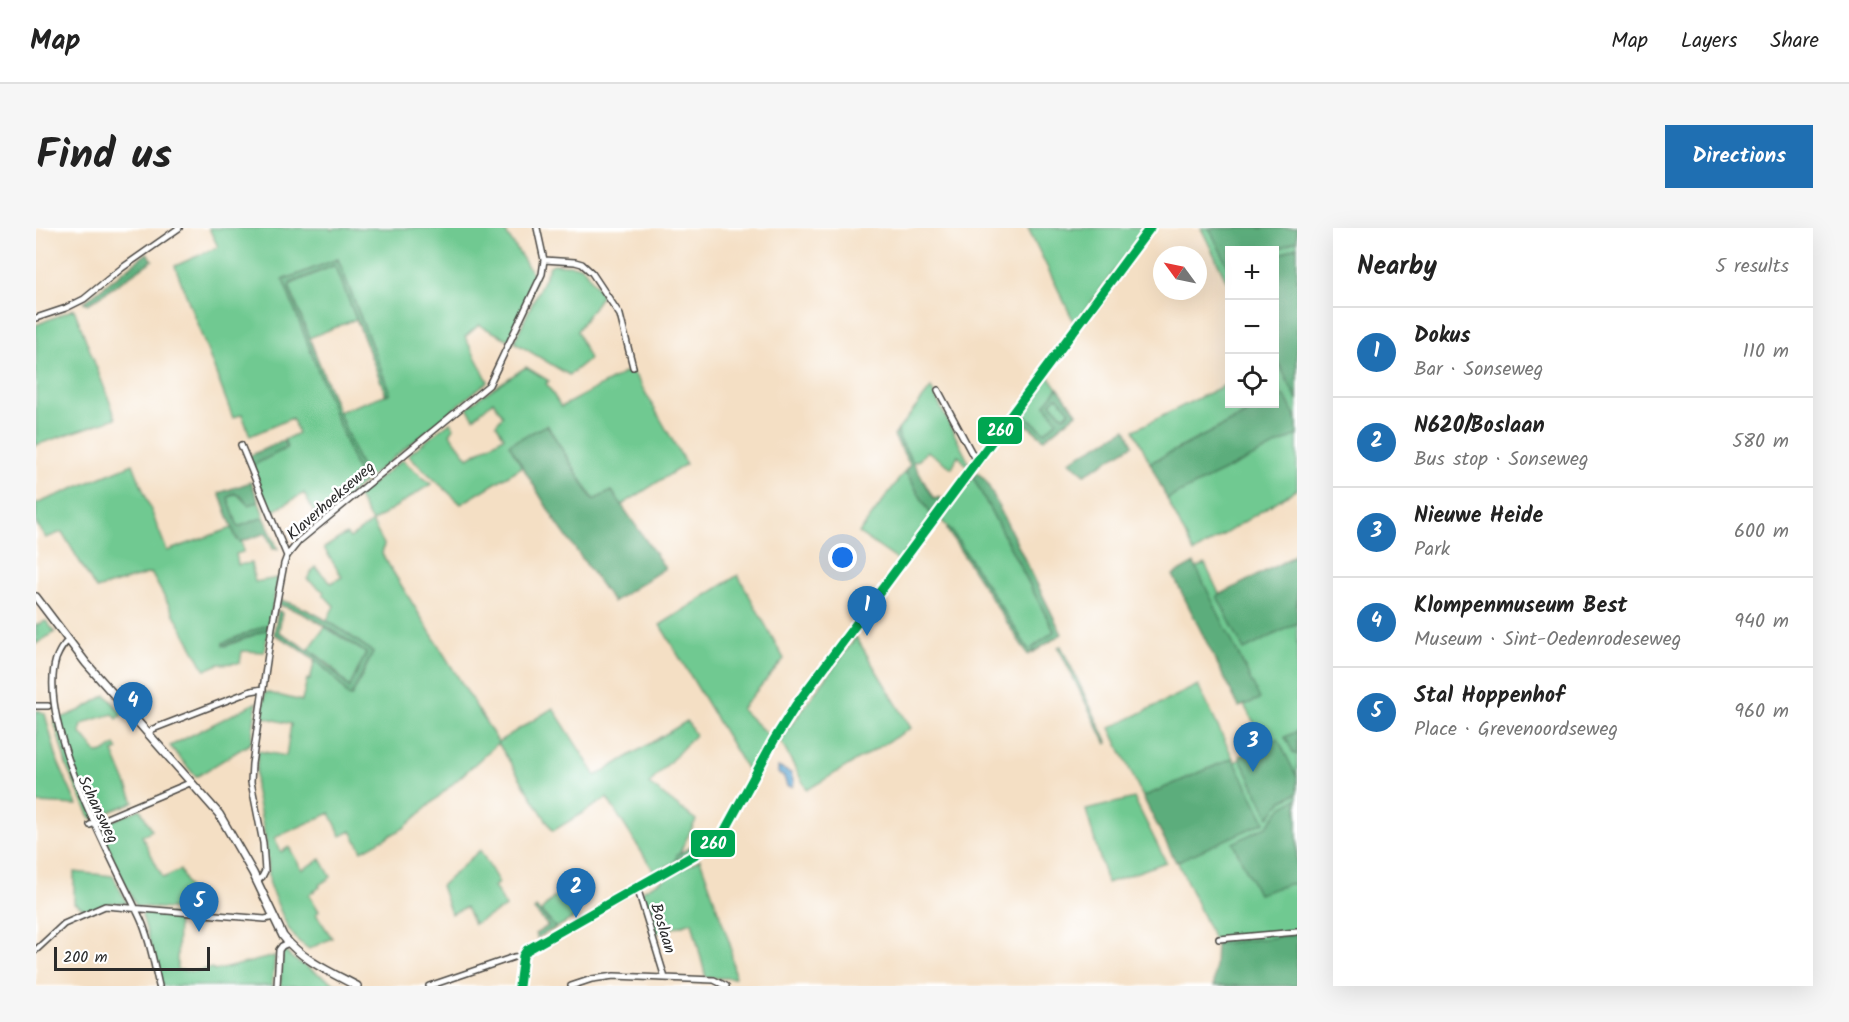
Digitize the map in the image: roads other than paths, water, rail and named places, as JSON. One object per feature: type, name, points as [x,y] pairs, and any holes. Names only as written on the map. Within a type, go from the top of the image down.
[{"type":"main road","points":[[519,986],[523,956],[527,950],[712,845],[723,834],[774,740],[796,705],[1150,228]]},
{"type":"street","points":[[36,318],[76,304],[179,228]]},
{"type":"street","name":"Klaverhoekseweg","points":[[257,880],[265,871],[263,843],[251,774],[272,627],[287,556],[299,541],[489,385],[542,274],[544,260],[537,228]]},
{"type":"street","points":[[544,260],[575,262],[582,264],[592,273],[620,315],[633,367]]},
{"type":"street","points":[[938,390],[977,463]]},
{"type":"street","points":[[241,445],[287,556]]},
{"type":"street","points":[[36,597],[106,687],[192,782],[225,823],[289,943],[302,955],[357,986]]},
{"type":"street","name":"Schansweg","points":[[69,640],[62,647],[50,672],[48,706],[58,750],[90,825],[147,935],[159,986]]},
{"type":"street","points":[[148,733],[240,695],[263,689]]},
{"type":"street","points":[[36,706],[48,706]]},
{"type":"street","points":[[90,825],[192,782]]},
{"type":"street","name":"Boslaan","points":[[637,887],[665,978]]},
{"type":"street","points":[[36,950],[71,920],[105,906],[265,919],[274,917]]},
{"type":"street","points":[[1219,939],[1297,932]]},
{"type":"street","points":[[277,986],[279,950],[289,943]]},
{"type":"street","points":[[429,986],[523,956]]},
{"type":"street","name":"Boslaan","points":[[571,986],[592,979],[614,976],[714,980],[726,986]]},
{"type":"water","points":[[778,767],[791,773],[794,783],[792,787],[787,786],[784,777],[778,773]]},
{"type":"place","name":"Dokus","points":[[867,636]]},
{"type":"place","name":"Klompenmuseum Best","points":[[133,732]]},
{"type":"place","name":"Nieuwe Heide","points":[[1253,772]]},
{"type":"place","name":"N620/Boslaan","points":[[576,918]]},
{"type":"place","name":"Stal Hoppenhof","points":[[199,932]]}]
